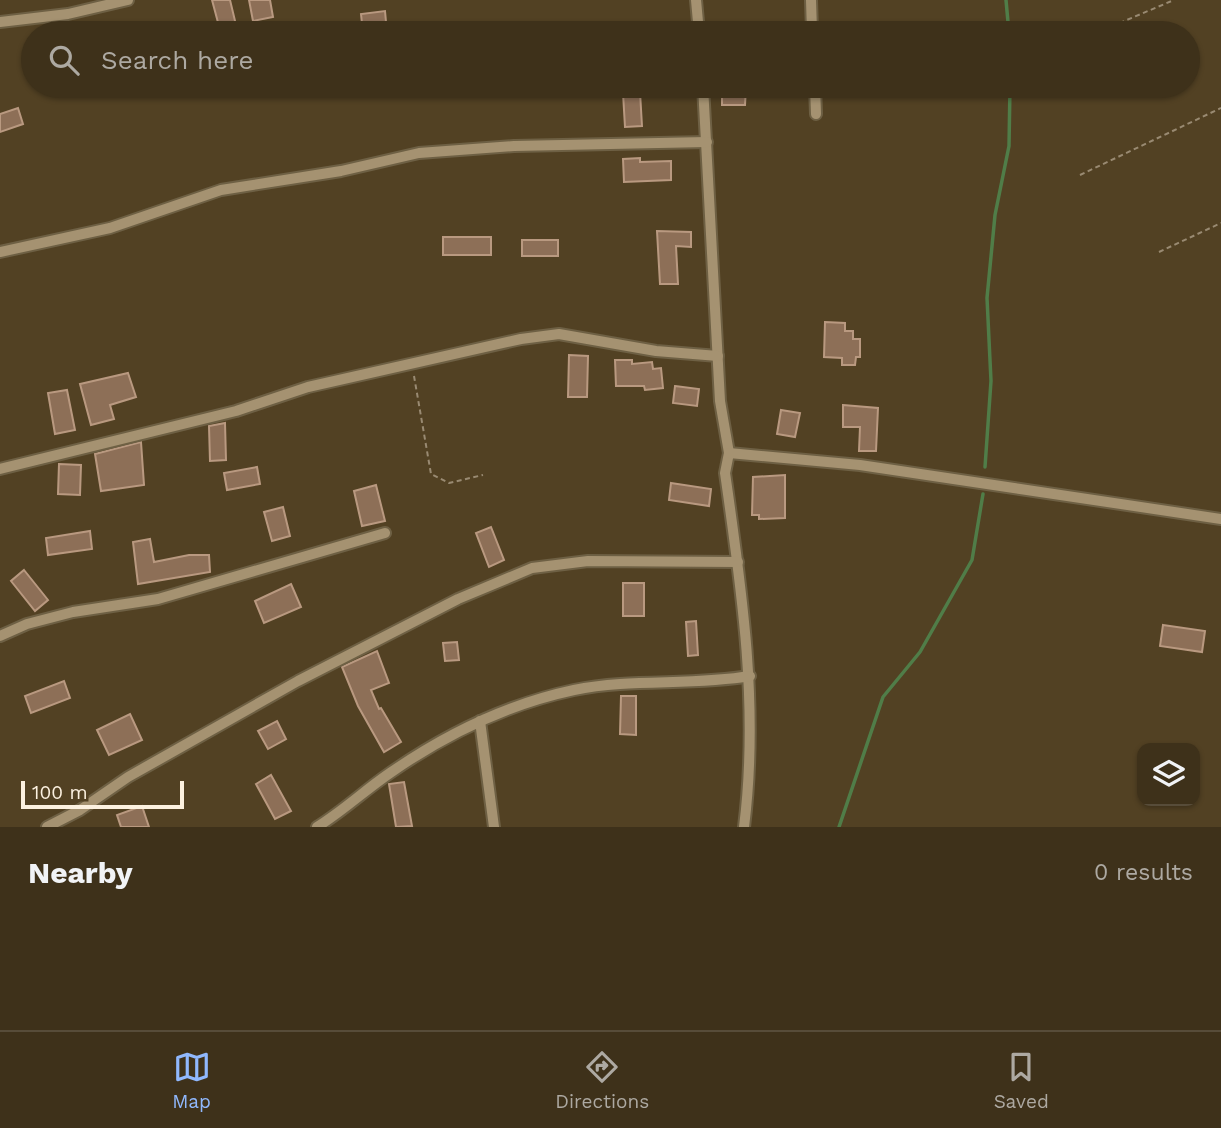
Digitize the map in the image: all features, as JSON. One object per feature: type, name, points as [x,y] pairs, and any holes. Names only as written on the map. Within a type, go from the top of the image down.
[{"type":"street","points":[[0,22],[68,14],[128,0]]},
{"type":"street","points":[[696,0],[698,21]]},
{"type":"street","points":[[811,0],[812,21]]},
{"type":"street","points":[[704,98],[720,401],[729,453],[725,473],[750,676],[751,771],[744,827]]},
{"type":"street","points":[[815,98],[816,114]]},
{"type":"street","points":[[0,252],[110,229],[221,190],[341,171],[419,153],[514,146],[707,142]]},
{"type":"street","points":[[0,469],[236,411],[307,387],[521,338],[559,334],[656,351],[718,356]]},
{"type":"street","points":[[729,453],[860,465],[1221,519]]},
{"type":"street","points":[[0,636],[27,624],[73,612],[158,600],[385,533]]},
{"type":"street","points":[[47,827],[80,810],[128,777],[299,681],[457,598],[532,568],[588,561],[738,562]]},
{"type":"street","points":[[317,827],[390,773],[480,721],[516,706],[575,690],[642,682],[708,683],[750,676]]},
{"type":"street","points":[[480,721],[494,827]]},
{"type":"path","points":[[1124,21],[1174,0]]},
{"type":"path","points":[[1080,176],[1221,108]]},
{"type":"path","points":[[1159,252],[1221,223]]},
{"type":"path","points":[[413,364],[431,474],[449,483],[483,475]]},
{"type":"building","points":[[212,0],[230,0],[235,21],[218,21]]},
{"type":"building","points":[[249,0],[270,0],[273,17],[253,21]]},
{"type":"building","points":[[385,11],[386,21],[362,21],[361,14]]},
{"type":"building","points":[[623,98],[640,98],[642,126],[625,127]]},
{"type":"building","points":[[722,98],[745,98],[745,105],[722,105]]},
{"type":"building","points":[[18,108],[23,124],[0,132],[0,114]]},
{"type":"building","points":[[640,158],[640,162],[671,161],[671,180],[624,182],[623,159]]},
{"type":"building","points":[[657,231],[691,232],[691,247],[676,246],[678,284],[660,284]]},
{"type":"building","points":[[443,237],[491,237],[491,255],[443,255]]},
{"type":"building","points":[[522,240],[558,240],[558,256],[522,256]]},
{"type":"building","points":[[825,322],[845,323],[845,331],[853,331],[853,339],[860,339],[860,357],[856,357],[855,365],[842,365],[842,358],[824,357]]},
{"type":"building","points":[[569,355],[588,356],[587,397],[568,397]]},
{"type":"building","points":[[615,360],[632,360],[632,364],[652,362],[653,369],[661,368],[663,388],[645,390],[644,386],[616,386]]},
{"type":"building","points":[[128,373],[136,397],[110,405],[114,419],[91,425],[80,384]]},
{"type":"building","points":[[675,386],[699,389],[697,406],[673,403]]},
{"type":"building","points":[[67,390],[75,430],[55,434],[48,393]]},
{"type":"building","points":[[843,405],[878,408],[876,451],[859,451],[860,427],[843,427]]},
{"type":"building","points":[[781,410],[800,413],[795,437],[777,434]]},
{"type":"building","points":[[225,423],[226,460],[210,461],[209,426]]},
{"type":"building","points":[[141,442],[144,485],[101,491],[95,454]]},
{"type":"building","points":[[59,464],[81,465],[80,495],[58,494]]},
{"type":"building","points":[[257,467],[260,484],[227,490],[224,473]]},
{"type":"building","points":[[785,475],[785,518],[759,519],[759,515],[752,515],[753,477]]},
{"type":"building","points":[[671,483],[711,489],[709,506],[669,500]]},
{"type":"building","points":[[376,485],[385,521],[362,526],[354,491]]},
{"type":"building","points":[[283,507],[290,536],[272,541],[264,512]]},
{"type":"building","points":[[491,527],[504,560],[489,567],[476,533]]},
{"type":"building","points":[[90,531],[92,549],[48,555],[46,538]]},
{"type":"building","points":[[150,539],[154,562],[189,555],[209,555],[210,572],[138,584],[133,542]]},
{"type":"building","points":[[24,570],[48,600],[35,611],[11,581]]},
{"type":"building","points":[[623,583],[644,583],[644,616],[623,616]]},
{"type":"building","points":[[291,584],[301,607],[264,623],[255,601]]},
{"type":"building","points":[[696,621],[698,655],[688,656],[686,622]]},
{"type":"building","points":[[1163,625],[1205,631],[1202,652],[1160,646]]},
{"type":"building","points":[[457,642],[459,660],[445,661],[443,643]]},
{"type":"building","points":[[377,651],[389,683],[371,690],[379,709],[381,708],[401,742],[384,752],[358,706],[342,667]]},
{"type":"building","points":[[64,681],[70,698],[31,713],[25,696]]},
{"type":"building","points":[[621,696],[636,696],[636,735],[620,734]]},
{"type":"building","points":[[130,714],[142,740],[109,755],[97,730]]},
{"type":"building","points":[[277,721],[286,739],[268,749],[258,731]]},
{"type":"building","points":[[271,775],[291,811],[275,819],[256,784]]},
{"type":"building","points":[[404,782],[412,826],[396,827],[389,784]]},
{"type":"building","points":[[142,806],[149,827],[121,827],[117,815]]},
{"type":"waterway","points":[[1006,0],[1008,21]]},
{"type":"waterway","points":[[985,467],[991,381],[987,298],[995,215],[1009,146],[1010,98]]},
{"type":"waterway","points":[[839,827],[883,697],[920,652],[972,560],[983,494]]}]
